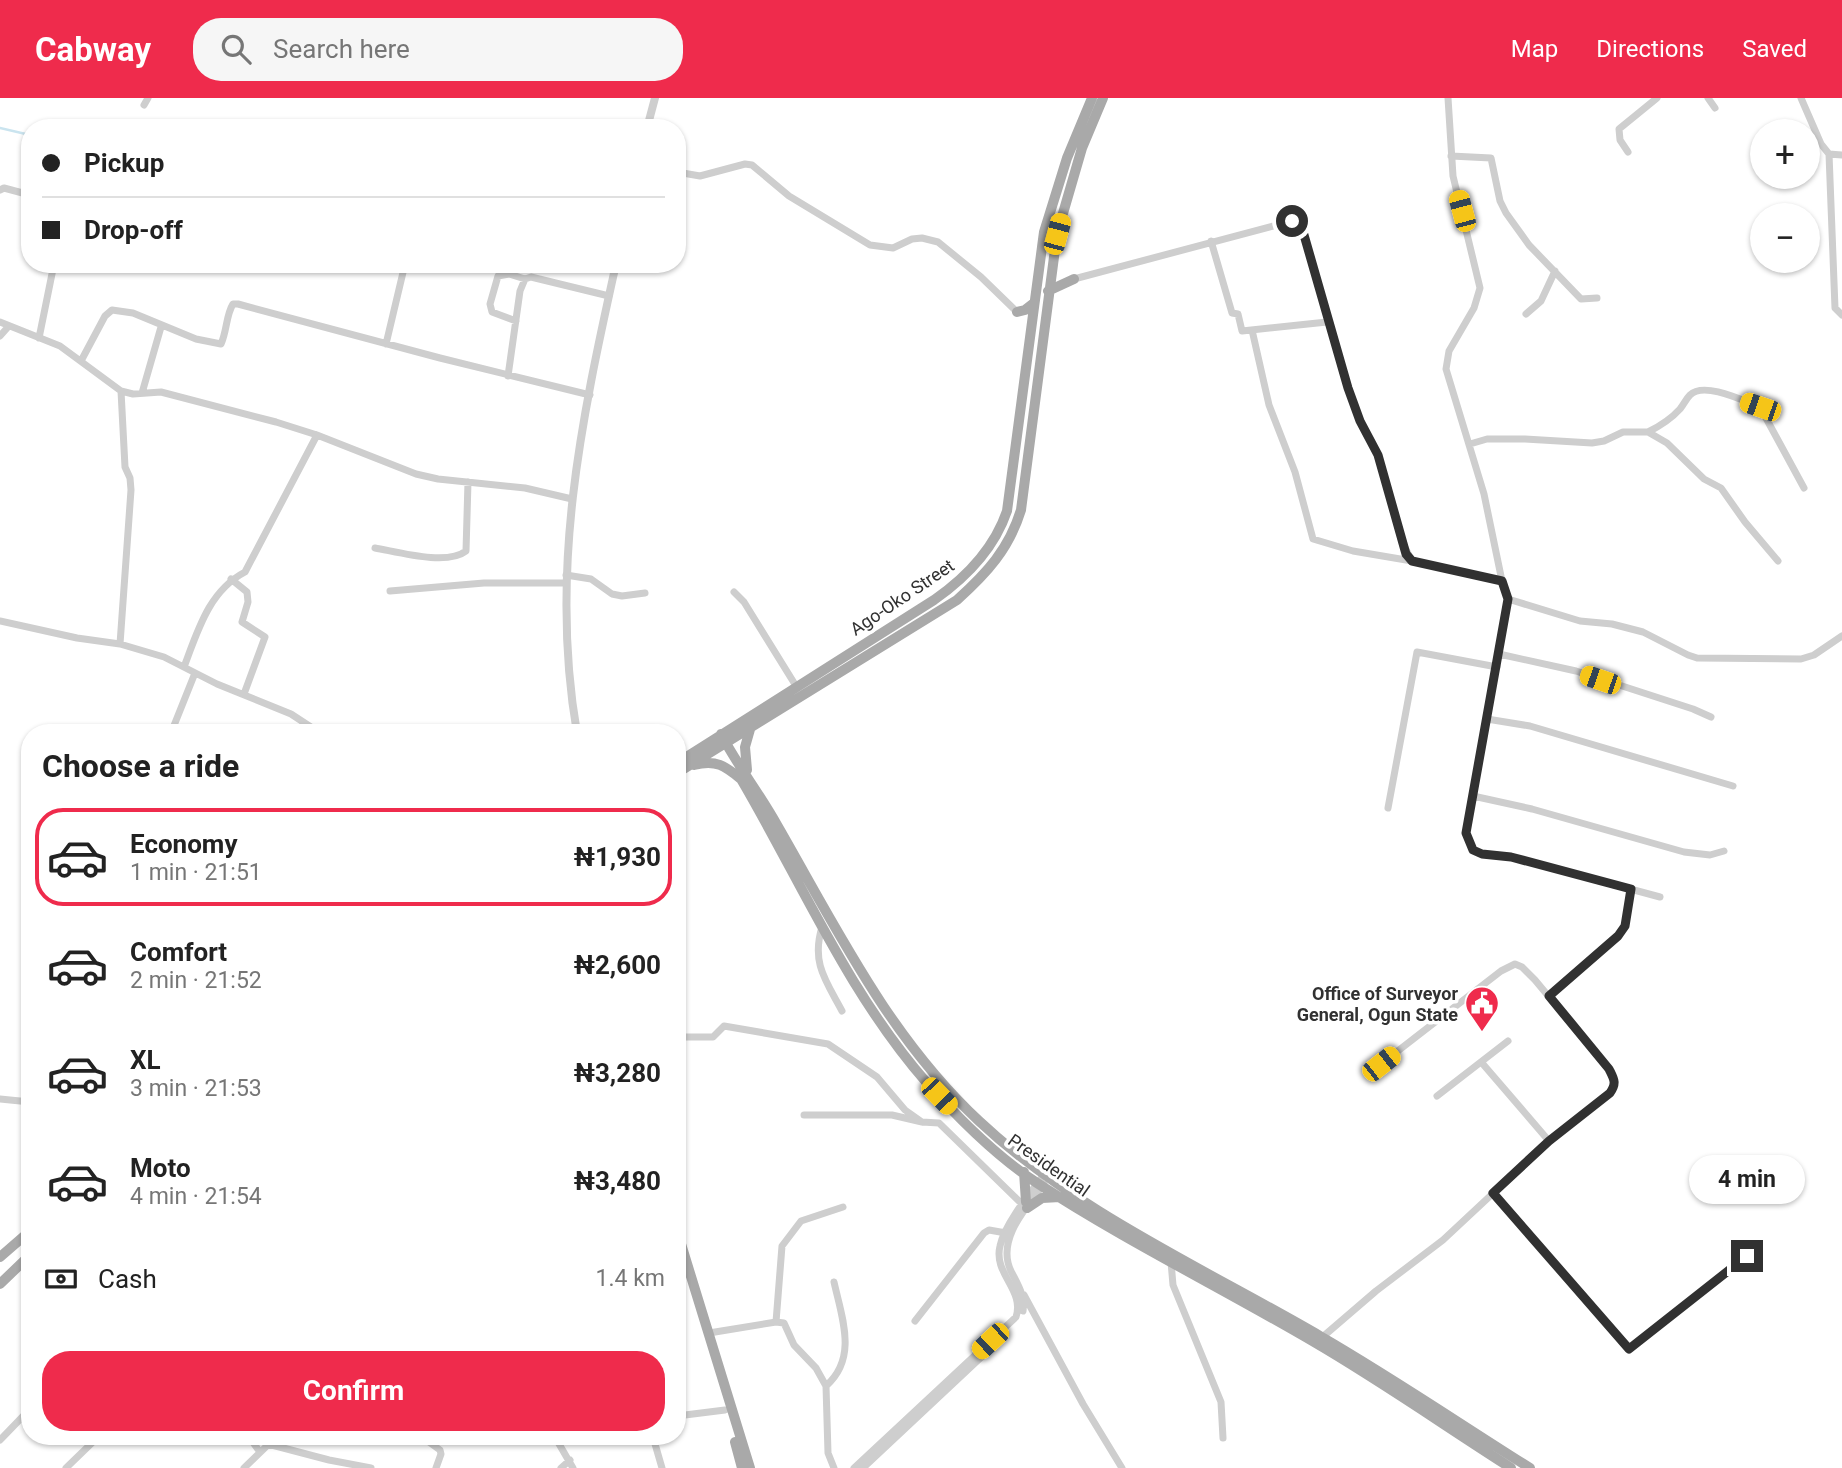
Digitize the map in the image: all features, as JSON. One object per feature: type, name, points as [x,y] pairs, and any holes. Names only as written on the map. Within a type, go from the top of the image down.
[{"type":"main road","name":"Ago-Oko Street","points":[[721,740],[796,686],[910,617],[952,587],[969,573],[998,535],[1007,510],[1044,232],[1067,158],[1092,98]]},
{"type":"main road","points":[[686,764],[721,740],[751,726],[957,600],[1004,550],[1021,510],[1057,234],[1082,148],[1103,98]]},
{"type":"main road","points":[[1052,265],[1062,275],[1074,279]]},
{"type":"main road","points":[[1048,291],[1074,279]]},
{"type":"main road","points":[[1017,312],[1034,303]]},
{"type":"main road","points":[[1017,312],[1032,324]]},
{"type":"main road","points":[[745,778],[745,747],[751,726]]},
{"type":"main road","name":"Presidential","points":[[721,740],[745,778],[822,927],[882,1026],[928,1084],[974,1130],[1024,1172],[1043,1181],[1060,1196],[1171,1262],[1319,1340],[1511,1468]]},
{"type":"main road","points":[[686,767],[716,762],[745,778],[846,949],[910,1046],[977,1120],[1043,1181],[1319,1340],[1530,1468]]},
{"type":"main road","points":[[1024,1172],[1025,1205],[1042,1198],[1060,1196]]},
{"type":"main road","points":[[0,1257],[21,1239]]},
{"type":"main road","points":[[686,1260],[750,1468]]},
{"type":"main road","points":[[0,1284],[21,1264]]},
{"type":"main road","points":[[686,1282],[742,1468]]},
{"type":"street","points":[[649,119],[654,98]]},
{"type":"street","points":[[1448,98],[1453,176],[1480,288],[1474,308],[1449,351],[1446,369],[1470,444],[1508,599],[1466,833],[1473,850],[1482,854],[1511,857],[1660,897]]},
{"type":"street","points":[[1628,152],[1620,140],[1619,129],[1657,98]]},
{"type":"street","points":[[1708,98],[1715,108]]},
{"type":"street","points":[[1801,98],[1821,144],[1829,154],[1835,308],[1842,315]]},
{"type":"street","points":[[1829,154],[1842,155]]},
{"type":"street","points":[[1451,156],[1491,158],[1500,201],[1529,245],[1581,299],[1597,298]]},
{"type":"street","points":[[686,174],[700,176],[746,164],[752,165],[789,196],[870,245],[893,247],[922,238],[938,242],[981,277],[1017,312]]},
{"type":"street","points":[[0,190],[4,188],[21,193]]},
{"type":"street","points":[[1074,279],[1211,241],[1292,221],[1298,223],[1302,228],[1327,322],[1352,399],[1378,455],[1402,542],[1412,561]]},
{"type":"street","points":[[1211,241],[1232,313],[1238,314],[1242,331],[1327,322]]},
{"type":"street","points":[[1526,314],[1541,301],[1555,271]]},
{"type":"street","points":[[38,338],[52,273]]},
{"type":"street","points":[[386,344],[403,273]]},
{"type":"street","points":[[576,724],[569,685],[566,579],[572,499],[614,273]]},
{"type":"street","points":[[516,321],[492,312],[490,304],[498,275],[509,274],[525,279],[531,277],[609,296]]},
{"type":"street","points":[[508,376],[520,291],[525,279]]},
{"type":"street","points":[[81,361],[105,316],[111,310],[132,313],[195,340],[221,344],[226,334],[230,308],[233,304],[239,304],[508,376],[590,395]]},
{"type":"street","points":[[0,322],[60,346],[121,391],[162,392],[242,412],[317,435],[400,470],[438,479],[525,488],[572,499]]},
{"type":"street","points":[[0,336],[8,327]]},
{"type":"street","points":[[142,393],[161,327]]},
{"type":"street","points":[[1252,330],[1269,405],[1295,472],[1314,539],[1353,551],[1502,581]]},
{"type":"street","points":[[1470,444],[1488,439],[1592,443],[1604,441],[1623,432],[1648,432],[1664,424],[1692,393],[1709,389],[1760,407],[1804,488]]},
{"type":"street","points":[[120,644],[131,490],[125,467],[121,391]]},
{"type":"street","points":[[1648,432],[1667,443],[1704,479],[1721,488],[1745,522],[1779,561]]},
{"type":"street","points":[[184,667],[206,610],[231,579],[246,572],[317,435]]},
{"type":"street","points":[[375,548],[444,558],[460,556],[466,551],[468,482]]},
{"type":"street","points":[[231,579],[247,592],[248,602],[242,622],[265,637],[244,694]]},
{"type":"street","points":[[390,591],[484,583],[591,579],[612,594],[622,596],[645,593]]},
{"type":"street","points":[[734,592],[744,602],[796,686]]},
{"type":"street","points":[[1508,599],[1580,621],[1612,624],[1643,632],[1697,658],[1801,659],[1814,655],[1842,636]]},
{"type":"street","points":[[0,621],[50,633],[120,644],[164,657],[291,714],[306,724]]},
{"type":"street","points":[[1388,808],[1417,652],[1497,667]]},
{"type":"street","points":[[1499,654],[1576,671],[1710,717]]},
{"type":"street","points":[[175,724],[195,673]]},
{"type":"street","points":[[1487,719],[1530,726],[1733,786]]},
{"type":"street","points":[[1473,796],[1532,809],[1684,852],[1710,855],[1724,850]]},
{"type":"street","points":[[1549,996],[1618,936],[1625,926],[1631,889]]},
{"type":"street","points":[[822,927],[817,948],[818,965],[842,1011]]},
{"type":"street","points":[[1319,1340],[1376,1291],[1443,1240],[1549,1141],[1610,1093],[1615,1086],[1609,1069],[1549,996],[1522,967],[1515,964],[1501,971],[1381,1064]]},
{"type":"street","points":[[686,1037],[713,1037],[724,1026],[729,1026],[828,1044],[877,1077],[905,1110],[922,1122]]},
{"type":"street","points":[[1437,1096],[1508,1041]]},
{"type":"street","points":[[1482,1063],[1549,1141]]},
{"type":"street","points":[[0,1099],[21,1101]]},
{"type":"street","points":[[804,1115],[892,1115],[939,1123],[1025,1205]]},
{"type":"street","points":[[854,1468],[1016,1317],[1018,1298],[999,1259],[1000,1245],[1043,1181]]},
{"type":"street","points":[[1493,1193],[1629,1349],[1747,1256]]},
{"type":"street","points":[[1025,1205],[1006,1245],[1008,1264],[1083,1404],[1122,1468]]},
{"type":"street","points":[[776,1322],[782,1246],[801,1221],[843,1207]]},
{"type":"street","points":[[915,1321],[984,1233],[989,1230],[1006,1233]]},
{"type":"street","points":[[1171,1262],[1173,1285],[1221,1402],[1223,1438]]},
{"type":"street","points":[[826,1386],[838,1376],[846,1347],[834,1282]]},
{"type":"street","points":[[863,1468],[1011,1329],[1024,1309],[1022,1291]]},
{"type":"street","points":[[709,1333],[784,1323],[794,1345],[816,1368],[826,1386],[828,1453],[834,1468]]},
{"type":"street","points":[[686,1415],[725,1410]]},
{"type":"street","points":[[0,1440],[21,1418]]},
{"type":"street","points":[[66,1468],[90,1445]]},
{"type":"street","points":[[255,1445],[260,1452]]},
{"type":"street","points":[[244,1468],[267,1445]]},
{"type":"street","points":[[271,1445],[327,1464],[371,1468]]},
{"type":"street","points":[[433,1445],[441,1454],[436,1468]]},
{"type":"street","points":[[560,1445],[571,1464],[561,1468]]},
{"type":"street","points":[[655,1445],[662,1468]]},
{"type":"waterway","points":[[0,128],[21,133]]},
{"type":"place","name":"Office of Surveyor General, Ogun State","points":[[1482,1033]]},
{"type":"route","points":[[1292,221],[1301,225],[1348,388],[1360,421],[1378,455],[1406,554],[1412,561],[1502,581],[1508,599],[1466,833],[1468,842],[1473,850],[1482,854],[1511,857],[1631,889],[1625,926],[1618,936],[1549,996],[1609,1069],[1615,1086],[1610,1093],[1549,1141],[1493,1193],[1629,1349],[1747,1256]]}]
